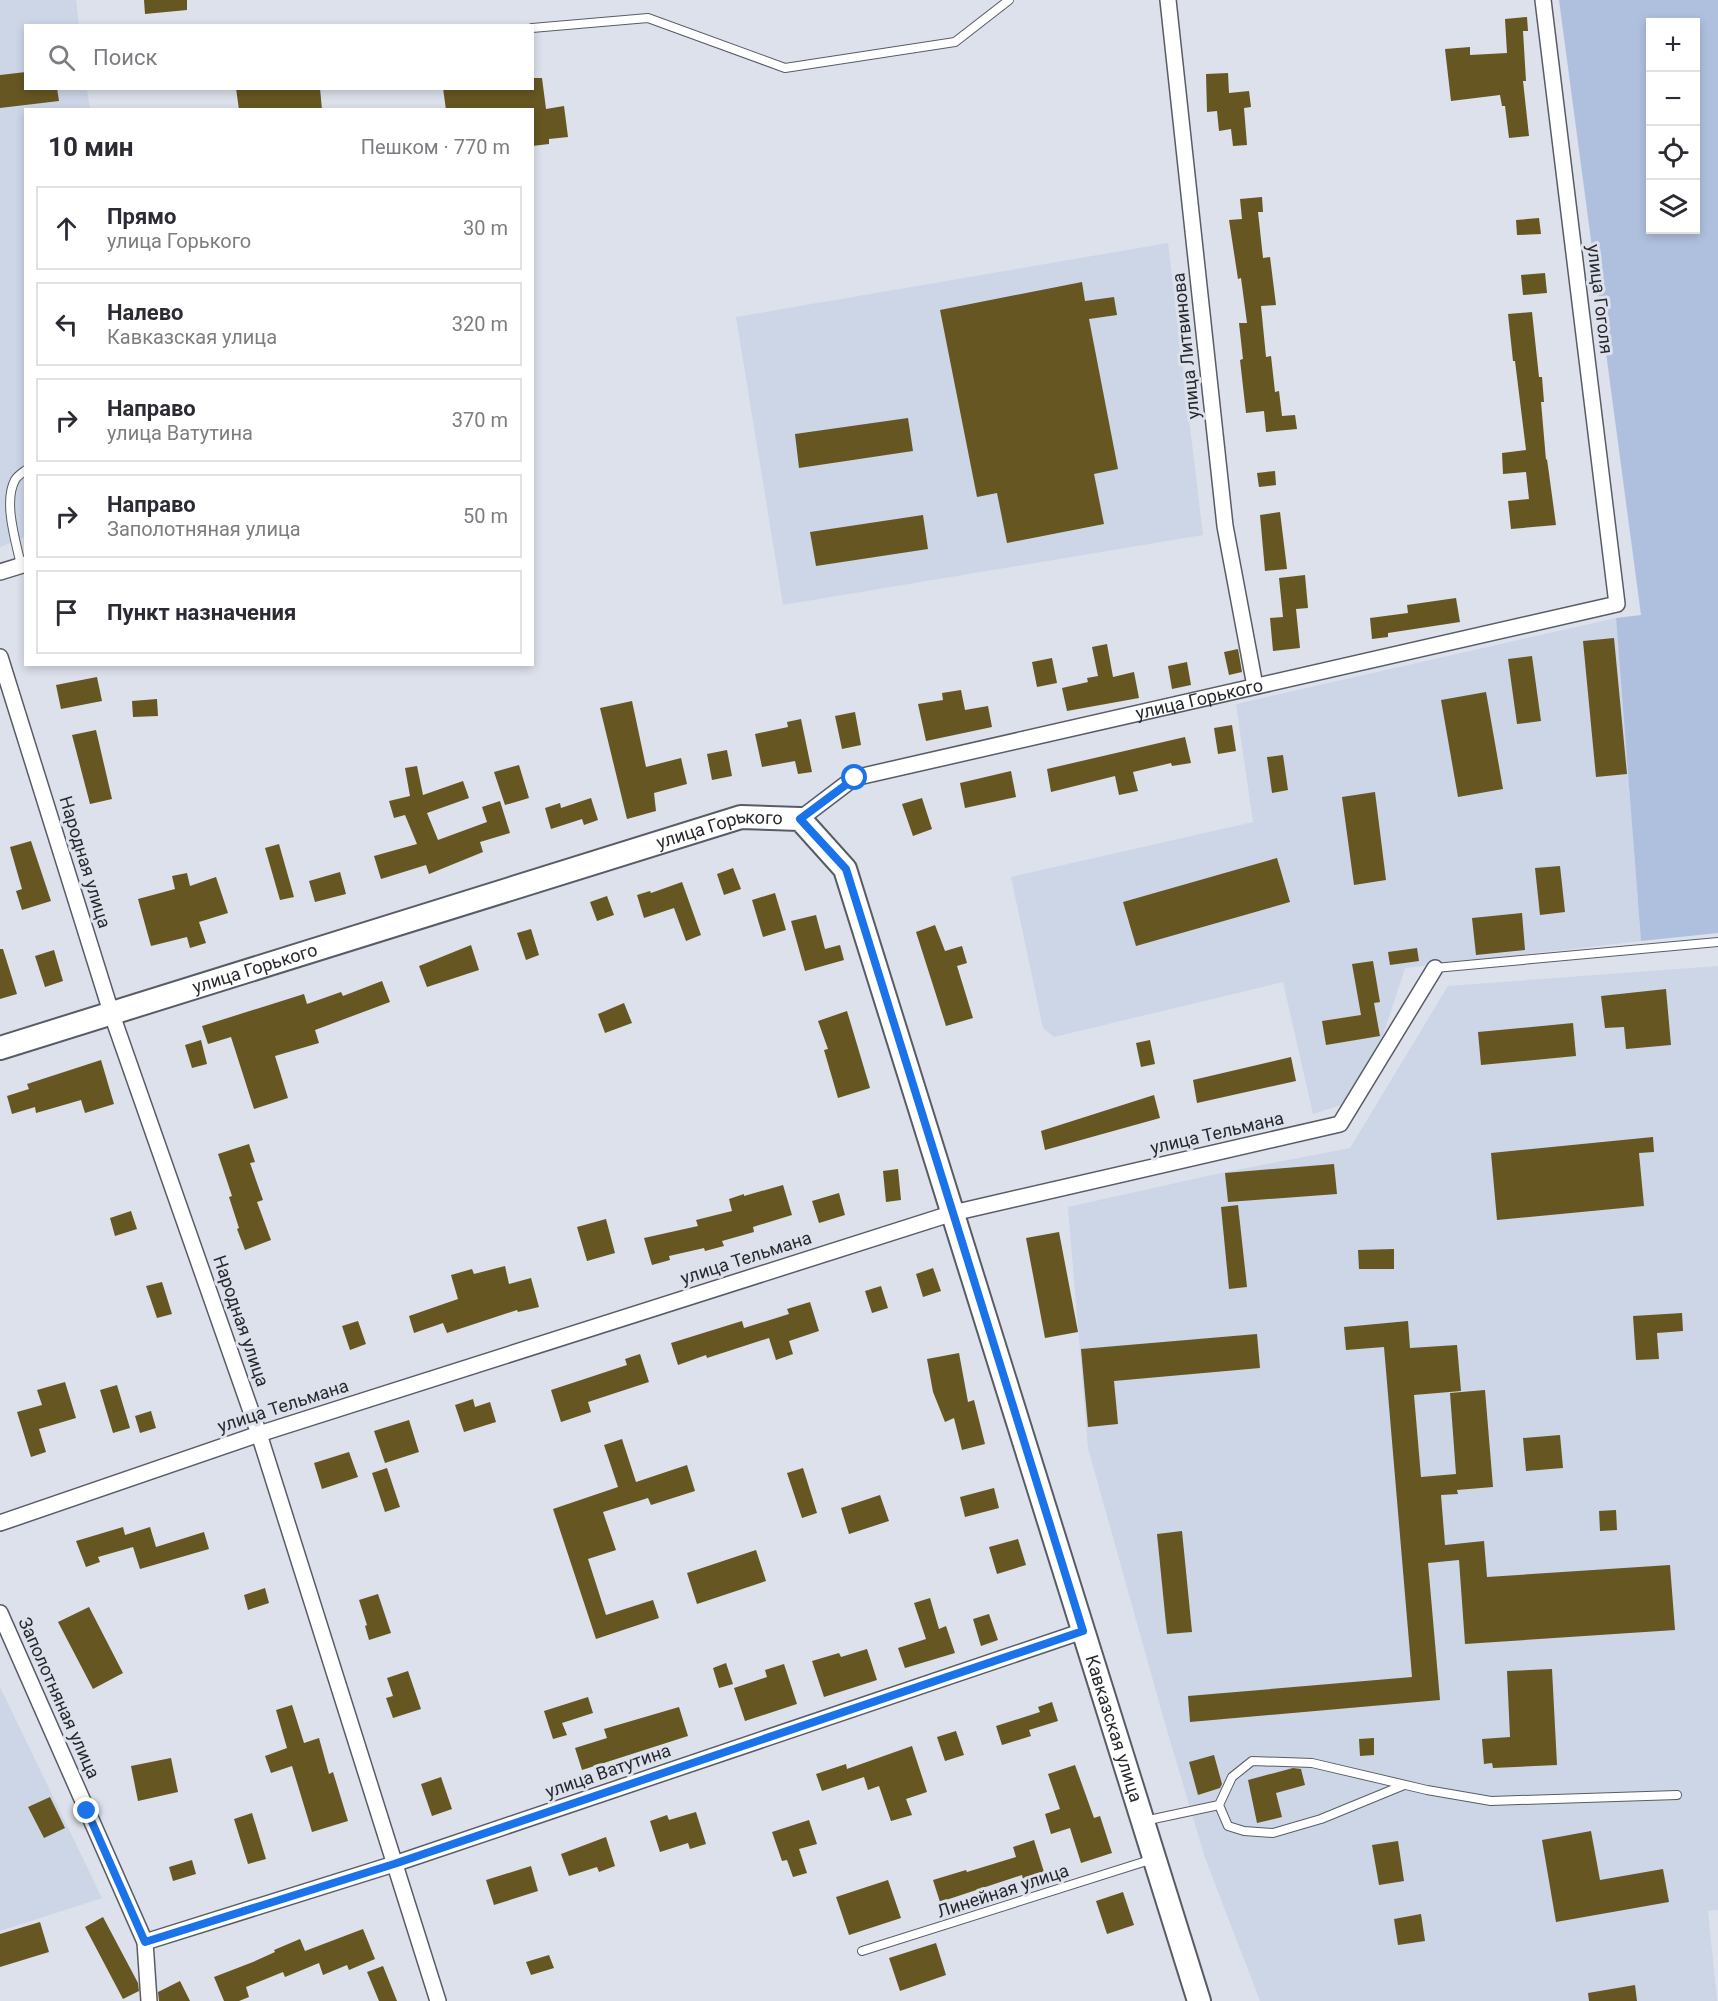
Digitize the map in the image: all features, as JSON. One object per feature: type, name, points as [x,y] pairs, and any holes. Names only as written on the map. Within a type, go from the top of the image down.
[{"type":"main road","name":"улица Горького","points":[[0,1048],[741,818],[800,819]]},
{"type":"main road","name":"Кавказская улица","points":[[800,819],[846,869],[1199,2001]]},
{"type":"street","name":"улица Литвинова","points":[[1168,0],[1225,526],[1255,686]]},
{"type":"street","name":"улица Гоголя","points":[[1543,0],[1617,604]]},
{"type":"street","points":[[0,572],[23,564]]},
{"type":"street","name":"улица Горького","points":[[800,819],[855,778],[1617,604]]},
{"type":"street","name":"Народная улица","points":[[0,657],[111,1012],[259,1434],[438,2001]]},
{"type":"street","name":"улица Тельмана","points":[[0,1523],[259,1434],[953,1213],[1340,1124],[1435,968]]},
{"type":"street","name":"Заполотняная улица","points":[[0,1613],[145,1942],[149,2001]]},
{"type":"street","name":"улица Ватутина","points":[[145,1942],[394,1864],[1083,1631]]},
{"type":"lane","points":[[534,28],[648,18],[785,68],[955,42],[1009,0]]},
{"type":"lane","points":[[23,564],[10,513],[10,492],[15,477],[24,471]]},
{"type":"lane","points":[[1435,968],[1718,942]]},
{"type":"lane","points":[[1404,1785],[1322,1819],[1273,1833],[1244,1831],[1228,1826],[1219,1805],[1232,1777],[1252,1761],[1312,1763],[1404,1785],[1491,1802],[1677,1795]]},
{"type":"lane","points":[[1142,1821],[1219,1805]]},
{"type":"lane","name":"Линейная улица","points":[[862,1952],[1153,1859]]},
{"type":"shaded area","points":[[0,0],[76,0],[79,24],[24,24],[24,90],[87,90],[90,108],[24,108],[24,537],[0,547]]},
{"type":"shaded area","points":[[1559,0],[1718,0],[1718,933],[1641,941],[1616,618],[1641,615]]},
{"type":"shaded area","points":[[1168,243],[1203,535],[783,605],[736,317]]},
{"type":"shaded area","points":[[1616,618],[1641,941],[1405,968],[1379,1048],[1341,1105],[1313,1114],[1283,982],[1054,1037],[1043,1028],[1011,877],[1253,822],[1236,704]]},
{"type":"shaded area","points":[[1718,966],[1718,1910],[1708,1911],[1717,2001],[1260,2001],[1205,1858],[1088,1448],[1068,1207],[1221,1173],[1350,1148],[1448,986]]},
{"type":"shaded area","points":[[0,1687],[102,1898],[0,1931]]},
{"type":"building","points":[[144,0],[187,0],[187,10],[145,14]]},
{"type":"building","points":[[1527,17],[1528,31],[1523,31],[1526,81],[1523,81],[1529,136],[1509,138],[1505,106],[1502,106],[1500,95],[1451,101],[1445,49],[1470,47],[1470,55],[1507,53],[1505,19]]},
{"type":"building","points":[[24,72],[24,90],[57,90],[59,101],[0,108],[0,75]]},
{"type":"building","points":[[1228,73],[1229,93],[1249,91],[1251,107],[1244,108],[1247,145],[1233,146],[1231,129],[1219,131],[1217,111],[1207,112],[1206,74]]},
{"type":"building","points":[[534,78],[542,78],[546,109],[564,106],[568,137],[549,139],[549,144],[534,146],[534,108],[446,108],[443,90],[534,90]]},
{"type":"building","points":[[236,90],[320,90],[322,108],[239,108]]},
{"type":"building","points":[[1262,197],[1263,212],[1258,212],[1263,258],[1270,257],[1276,305],[1261,306],[1266,357],[1271,356],[1275,392],[1279,391],[1282,416],[1295,415],[1297,429],[1266,432],[1264,411],[1246,413],[1240,360],[1243,359],[1239,323],[1247,323],[1241,278],[1238,279],[1229,220],[1242,219],[1240,199]]},
{"type":"building","points":[[1539,218],[1541,234],[1517,235],[1516,220]]},
{"type":"building","points":[[1545,273],[1547,293],[1523,295],[1521,275]]},
{"type":"building","points":[[1082,282],[1085,301],[1114,297],[1117,315],[1089,319],[1118,469],[1094,474],[1104,524],[1007,543],[997,493],[977,497],[940,310]]},
{"type":"building","points":[[1532,312],[1539,377],[1542,377],[1544,402],[1541,402],[1546,460],[1556,525],[1511,529],[1508,501],[1529,499],[1526,472],[1503,474],[1502,453],[1526,450],[1508,314]]},
{"type":"building","points":[[908,418],[913,451],[799,468],[795,434]]},
{"type":"building","points":[[1275,471],[1276,485],[1259,487],[1257,473]]},
{"type":"building","points":[[1280,512],[1287,569],[1265,571],[1260,515]]},
{"type":"building","points":[[923,515],[928,549],[816,566],[810,532]]},
{"type":"building","points":[[1305,575],[1308,608],[1296,609],[1300,648],[1273,651],[1270,618],[1283,617],[1279,578]]},
{"type":"building","points":[[1456,598],[1460,622],[1388,633],[1388,637],[1372,639],[1370,618],[1408,613],[1407,605]]},
{"type":"building","points":[[1614,638],[1627,774],[1596,777],[1583,641]]},
{"type":"building","points":[[1107,644],[1113,677],[1134,672],[1139,698],[1067,711],[1062,688],[1088,682],[1087,678],[1098,676],[1092,647]]},
{"type":"building","points":[[1238,649],[1242,672],[1229,675],[1224,652]]},
{"type":"building","points":[[1532,656],[1541,721],[1517,724],[1508,659]]},
{"type":"building","points":[[1052,658],[1057,683],[1037,687],[1032,662]]},
{"type":"building","points":[[1187,662],[1191,685],[1172,689],[1168,666]]},
{"type":"building","points":[[97,677],[102,701],[61,709],[56,685]]},
{"type":"building","points":[[961,690],[965,710],[988,706],[992,727],[926,741],[918,704],[943,700],[942,693]]},
{"type":"building","points":[[1486,692],[1503,789],[1458,797],[1441,700]]},
{"type":"building","points":[[157,699],[158,716],[133,717],[132,701]]},
{"type":"building","points":[[632,701],[646,767],[681,758],[687,784],[654,793],[656,811],[627,819],[600,708]]},
{"type":"building","points":[[855,712],[861,745],[842,749],[835,716]]},
{"type":"building","points":[[801,719],[812,772],[798,774],[795,761],[762,767],[755,734],[788,727],[787,722]]},
{"type":"building","points":[[1232,725],[1236,751],[1218,754],[1214,728]]},
{"type":"building","points":[[96,730],[112,799],[90,804],[72,735]]},
{"type":"building","points":[[1185,737],[1191,763],[1172,766],[1171,763],[1133,772],[1138,791],[1119,795],[1115,776],[1051,792],[1047,769]]},
{"type":"building","points":[[727,750],[732,776],[712,780],[707,754]]},
{"type":"building","points":[[1283,755],[1288,790],[1272,793],[1267,757]]},
{"type":"building","points":[[519,765],[529,798],[505,805],[494,772]]},
{"type":"building","points":[[417,766],[423,795],[463,781],[469,798],[427,813],[438,840],[487,822],[482,807],[500,801],[510,833],[480,842],[483,852],[429,874],[426,865],[381,879],[374,856],[417,844],[405,815],[394,818],[389,801],[410,796],[405,768]]},
{"type":"building","points":[[1011,771],[1016,797],[965,808],[960,783]]},
{"type":"building","points":[[1375,792],[1386,880],[1354,885],[1342,797]]},
{"type":"building","points":[[591,798],[598,820],[584,825],[582,819],[551,829],[545,808],[560,803],[561,808]]},
{"type":"building","points":[[922,798],[932,829],[913,836],[902,804]]},
{"type":"building","points":[[31,841],[51,901],[22,910],[16,891],[22,889],[10,847]]},
{"type":"building","points":[[279,844],[294,897],[280,900],[265,848]]},
{"type":"building","points":[[1277,858],[1290,902],[1136,946],[1123,902]]},
{"type":"building","points":[[1560,866],[1565,912],[1540,915],[1535,868]]},
{"type":"building","points":[[733,868],[741,889],[724,895],[717,874]]},
{"type":"building","points":[[340,872],[346,894],[315,902],[309,881]]},
{"type":"building","points":[[187,873],[190,886],[216,877],[228,913],[199,922],[206,943],[190,948],[187,937],[151,946],[138,899],[175,889],[172,876]]},
{"type":"building","points":[[682,882],[701,935],[686,941],[674,908],[644,918],[637,895],[650,891],[651,893]]},
{"type":"building","points":[[775,893],[786,930],[763,937],[752,900]]},
{"type":"building","points":[[607,896],[614,915],[597,921],[590,902]]},
{"type":"building","points":[[1522,913],[1525,950],[1476,955],[1472,918]]},
{"type":"building","points":[[816,915],[825,949],[840,945],[844,960],[805,971],[791,921]]},
{"type":"building","points":[[935,925],[945,951],[962,946],[967,963],[957,966],[973,1018],[946,1026],[916,932]]},
{"type":"building","points":[[531,929],[539,955],[526,960],[517,933]]},
{"type":"building","points":[[471,945],[479,970],[427,987],[419,966]]},
{"type":"building","points":[[1417,948],[1419,961],[1390,965],[1388,952]]},
{"type":"building","points":[[0,949],[3,949],[17,994],[0,999]]},
{"type":"building","points":[[54,950],[63,981],[45,987],[35,956]]},
{"type":"building","points":[[1373,961],[1380,1002],[1374,1003],[1380,1036],[1326,1045],[1322,1021],[1361,1015],[1352,964]]},
{"type":"building","points":[[382,981],[390,1002],[315,1030],[319,1043],[275,1056],[288,1098],[254,1109],[231,1037],[208,1044],[202,1026],[304,994],[307,1004],[341,992],[343,996]]},
{"type":"building","points":[[1666,989],[1671,1045],[1626,1049],[1624,1027],[1605,1028],[1601,996]]},
{"type":"building","points":[[624,1003],[632,1023],[605,1033],[598,1014]]},
{"type":"building","points":[[847,1011],[870,1088],[838,1098],[824,1050],[828,1049],[818,1021]]},
{"type":"building","points":[[1573,1023],[1576,1056],[1481,1065],[1478,1032]]},
{"type":"building","points":[[201,1040],[207,1064],[192,1068],[185,1045]]},
{"type":"building","points":[[1150,1040],[1155,1064],[1141,1067],[1136,1043]]},
{"type":"building","points":[[1291,1057],[1296,1081],[1197,1103],[1193,1080]]},
{"type":"building","points":[[101,1060],[114,1104],[85,1113],[81,1100],[36,1113],[35,1107],[12,1114],[7,1096],[29,1089],[27,1084]]},
{"type":"building","points":[[1154,1095],[1160,1118],[1045,1150],[1041,1131]]},
{"type":"building","points":[[1653,1137],[1654,1152],[1639,1153],[1644,1206],[1497,1220],[1491,1153]]},
{"type":"building","points":[[249,1144],[255,1162],[250,1163],[263,1200],[257,1202],[271,1240],[245,1250],[229,1197],[232,1196],[218,1154]]},
{"type":"building","points":[[1334,1164],[1337,1194],[1228,1202],[1225,1173]]},
{"type":"building","points":[[898,1169],[901,1200],[886,1202],[883,1171]]},
{"type":"building","points":[[783,1185],[792,1215],[753,1227],[754,1232],[722,1241],[724,1246],[669,1256],[670,1260],[652,1265],[644,1238],[698,1226],[696,1220],[732,1211],[729,1199]]},
{"type":"building","points":[[839,1193],[845,1215],[819,1223],[812,1201]]},
{"type":"building","points":[[1238,1205],[1247,1287],[1229,1289],[1221,1207]]},
{"type":"building","points":[[131,1211],[137,1229],[115,1236],[110,1218]]},
{"type":"building","points":[[606,1219],[615,1253],[587,1261],[577,1227]]},
{"type":"building","points":[[1059,1232],[1078,1332],[1045,1338],[1026,1238]]},
{"type":"building","points":[[1394,1249],[1394,1269],[1359,1269],[1358,1250]]},
{"type":"building","points":[[505,1266],[509,1284],[531,1278],[539,1307],[518,1312],[517,1310],[447,1333],[443,1323],[414,1333],[409,1316],[458,1299],[451,1275],[472,1269],[474,1274]]},
{"type":"building","points":[[933,1268],[941,1291],[923,1297],[916,1274]]},
{"type":"building","points":[[162,1282],[172,1314],[157,1318],[146,1286]]},
{"type":"building","points":[[881,1286],[888,1308],[872,1313],[865,1291]]},
{"type":"building","points":[[810,1302],[819,1331],[789,1341],[793,1354],[776,1360],[769,1338],[678,1365],[671,1343],[742,1321],[744,1328],[789,1314],[787,1309]]},
{"type":"building","points":[[1682,1313],[1683,1331],[1657,1333],[1659,1359],[1636,1360],[1633,1316]]},
{"type":"building","points":[[358,1321],[366,1344],[350,1350],[342,1326]]},
{"type":"building","points":[[1408,1321],[1410,1348],[1457,1345],[1461,1391],[1414,1395],[1421,1477],[1456,1474],[1450,1393],[1485,1390],[1493,1487],[1457,1490],[1458,1494],[1441,1495],[1445,1545],[1484,1541],[1487,1577],[1670,1565],[1675,1630],[1465,1644],[1459,1560],[1428,1563],[1440,1700],[1190,1722],[1188,1696],[1412,1677],[1384,1347],[1346,1350],[1344,1327]]},
{"type":"building","points":[[1257,1334],[1260,1368],[1114,1381],[1118,1424],[1088,1427],[1081,1349]]},
{"type":"building","points":[[959,1353],[968,1402],[974,1400],[985,1444],[962,1450],[954,1418],[945,1422],[933,1392],[927,1359]]},
{"type":"building","points":[[640,1354],[649,1382],[588,1402],[591,1412],[561,1422],[551,1390],[627,1365],[625,1359]]},
{"type":"building","points":[[65,1382],[76,1418],[39,1429],[46,1452],[31,1457],[17,1412],[42,1405],[37,1390]]},
{"type":"building","points":[[117,1385],[130,1428],[113,1433],[100,1390]]},
{"type":"building","points":[[473,1399],[475,1407],[490,1402],[496,1422],[464,1432],[455,1405]]},
{"type":"building","points":[[151,1411],[156,1428],[140,1433],[135,1416]]},
{"type":"building","points":[[409,1420],[419,1452],[385,1463],[374,1431]]},
{"type":"building","points":[[1560,1435],[1563,1468],[1526,1471],[1523,1438]]},
{"type":"building","points":[[622,1439],[636,1482],[687,1465],[695,1491],[651,1505],[648,1498],[603,1512],[616,1550],[588,1559],[606,1615],[653,1600],[659,1618],[596,1639],[553,1509],[618,1487],[604,1445]]},
{"type":"building","points":[[349,1452],[358,1477],[322,1489],[314,1463]]},
{"type":"building","points":[[387,1468],[400,1507],[385,1512],[372,1473]]},
{"type":"building","points":[[803,1468],[817,1513],[802,1518],[787,1473]]},
{"type":"building","points":[[994,1488],[999,1508],[965,1517],[960,1497]]},
{"type":"building","points":[[880,1495],[889,1521],[849,1534],[841,1508]]},
{"type":"building","points":[[1616,1510],[1617,1530],[1600,1531],[1599,1511]]},
{"type":"building","points":[[123,1527],[125,1535],[150,1527],[156,1547],[204,1532],[209,1549],[140,1569],[133,1547],[98,1557],[100,1562],[86,1567],[76,1541]]},
{"type":"building","points":[[1182,1531],[1192,1632],[1167,1634],[1157,1534]]},
{"type":"building","points":[[1018,1539],[1026,1565],[997,1574],[989,1547]]},
{"type":"building","points":[[756,1550],[766,1581],[697,1604],[687,1573]]},
{"type":"building","points":[[265,1588],[269,1603],[248,1610],[244,1595]]},
{"type":"building","points":[[378,1594],[391,1633],[369,1640],[359,1600]]},
{"type":"building","points":[[930,1598],[939,1629],[946,1626],[955,1653],[905,1668],[898,1648],[926,1639],[914,1603]]},
{"type":"building","points":[[89,1607],[123,1673],[93,1689],[58,1622]]},
{"type":"building","points":[[989,1614],[998,1640],[981,1646],[973,1619]]},
{"type":"building","points":[[867,1649],[877,1680],[824,1697],[812,1661],[839,1653],[841,1657]]},
{"type":"building","points":[[726,1663],[733,1684],[719,1688],[713,1668]]},
{"type":"building","points":[[784,1664],[797,1704],[745,1721],[734,1688],[767,1677],[765,1670]]},
{"type":"building","points":[[1552,1669],[1557,1765],[1493,1768],[1492,1763],[1484,1764],[1482,1739],[1510,1737],[1507,1671]]},
{"type":"building","points":[[408,1671],[421,1709],[393,1718],[386,1698],[393,1696],[387,1678]]},
{"type":"building","points":[[588,1697],[593,1713],[562,1723],[567,1735],[553,1739],[544,1711]]},
{"type":"building","points":[[1052,1702],[1058,1721],[1029,1730],[1031,1736],[1002,1745],[996,1726],[1040,1712],[1038,1707]]},
{"type":"building","points":[[292,1705],[304,1743],[319,1738],[329,1774],[333,1772],[348,1821],[312,1832],[292,1766],[271,1773],[265,1756],[287,1748],[276,1710]]},
{"type":"building","points":[[679,1707],[688,1736],[582,1770],[575,1748],[607,1738],[604,1729]]},
{"type":"building","points":[[956,1731],[964,1755],[945,1761],[937,1737]]},
{"type":"building","points":[[1374,1738],[1374,1755],[1360,1756],[1359,1739]]},
{"type":"building","points":[[912,1746],[927,1792],[906,1799],[912,1815],[891,1821],[879,1786],[868,1790],[864,1777],[822,1791],[816,1774],[846,1764],[847,1769]]},
{"type":"building","points":[[1214,1755],[1222,1784],[1220,1788],[1198,1795],[1189,1762]]},
{"type":"building","points":[[171,1758],[178,1792],[138,1801],[131,1766]]},
{"type":"building","points":[[1075,1765],[1094,1818],[1100,1816],[1112,1853],[1081,1863],[1070,1828],[1051,1834],[1045,1814],[1060,1809],[1048,1774]]},
{"type":"building","points":[[1293,1768],[1301,1769],[1305,1785],[1276,1793],[1282,1817],[1257,1823],[1248,1780]]},
{"type":"building","points":[[441,1777],[452,1809],[432,1816],[421,1784]]},
{"type":"building","points":[[50,1797],[65,1828],[44,1838],[28,1807]]},
{"type":"building","points":[[696,1812],[706,1844],[690,1849],[688,1843],[660,1852],[650,1821],[667,1815],[669,1820]]},
{"type":"building","points":[[252,1813],[266,1859],[248,1864],[234,1819]]},
{"type":"building","points":[[809,1820],[817,1844],[799,1849],[807,1873],[793,1877],[787,1860],[782,1861],[772,1832]]},
{"type":"building","points":[[1591,1831],[1600,1880],[1663,1869],[1669,1902],[1556,1922],[1542,1840]]},
{"type":"building","points":[[606,1837],[615,1866],[599,1872],[597,1867],[569,1876],[561,1854]]},
{"type":"building","points":[[1034,1840],[1044,1872],[1023,1879],[1022,1875],[940,1902],[933,1880],[1016,1857],[1013,1847]]},
{"type":"building","points":[[1398,1841],[1404,1881],[1379,1885],[1372,1845]]},
{"type":"building","points":[[192,1860],[196,1874],[173,1881],[169,1867]]},
{"type":"building","points":[[531,1866],[538,1891],[494,1905],[486,1880]]},
{"type":"building","points":[[888,1880],[901,1918],[849,1935],[836,1897]]},
{"type":"building","points":[[1123,1892],[1134,1925],[1107,1934],[1096,1901]]},
{"type":"building","points":[[1421,1914],[1425,1941],[1398,1945],[1394,1919]]},
{"type":"building","points":[[103,1917],[138,1983],[139,1991],[123,1999],[85,1927]]},
{"type":"building","points":[[40,1922],[49,1952],[0,1967],[0,1934]]},
{"type":"building","points":[[363,1929],[375,1959],[349,1970],[347,1965],[323,1975],[319,1963],[285,1977],[283,1972],[246,1987],[249,1997],[239,2001],[224,2001],[214,1977],[253,1962],[300,1939],[305,1951]]},
{"type":"building","points":[[936,1943],[946,1975],[900,1991],[889,1958]]},
{"type":"building","points":[[549,1955],[554,1968],[531,1975],[526,1962]]},
{"type":"building","points":[[383,1966],[397,2001],[379,2001],[367,1972]]},
{"type":"building","points":[[180,1981],[190,2001],[159,2001],[158,1992]]},
{"type":"building","points":[[1635,1985],[1637,2001],[1589,2001],[1588,1993]]},
{"type":"route","points":[[87,1811],[145,1942],[394,1864],[1083,1631],[846,869],[800,819],[855,778]]}]
